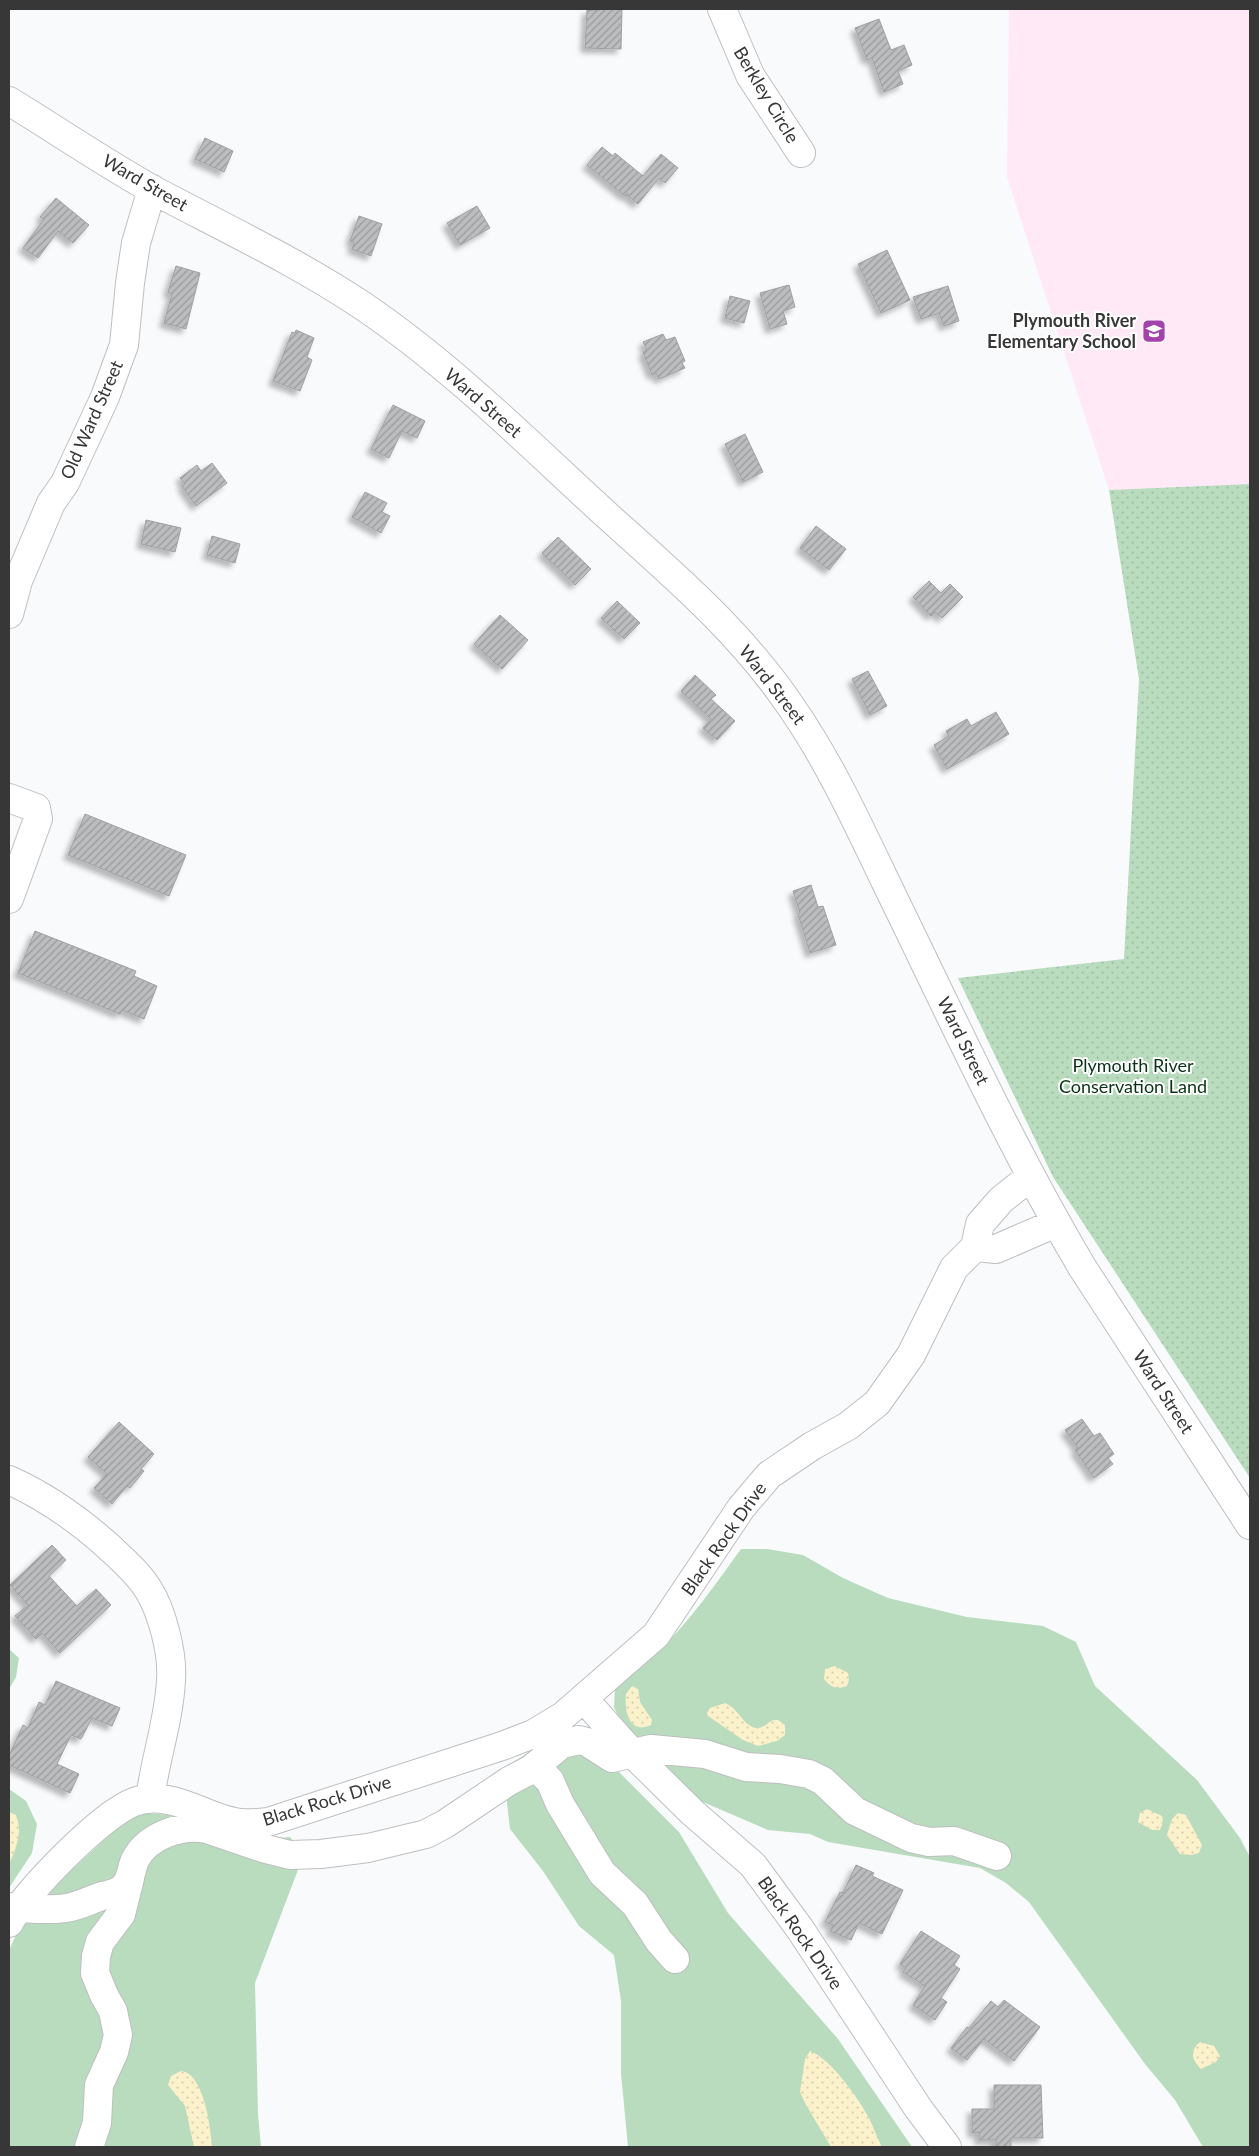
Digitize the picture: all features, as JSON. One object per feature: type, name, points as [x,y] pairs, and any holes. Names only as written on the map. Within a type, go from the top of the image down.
[{"type":"street","name":"Berkley Circle","points":[[722,9],[750,75],[801,153]]},
{"type":"street","name":"Ward Street","points":[[9,101],[152,189],[316,276],[408,338],[476,396],[671,573],[712,612],[757,662],[790,704],[820,750],[1056,1223],[1087,1275],[1250,1525]]},
{"type":"street","name":"Old Ward Street","points":[[9,614],[14,582],[51,503],[65,482],[106,397],[124,345],[136,243],[152,189]]},
{"type":"street","points":[[9,798],[36,808],[38,819],[9,899]]},
{"type":"street","points":[[1031,1176],[1001,1200],[980,1224],[975,1247],[996,1248],[1056,1223]]},
{"type":"street","name":"Black Rock Drive","points":[[150,1799],[169,1800],[240,1823],[268,1822],[510,1743],[533,1734],[555,1721],[584,1699],[656,1635],[741,1508],[769,1475],[812,1446],[848,1426],[877,1404],[911,1355],[954,1268],[975,1247]]},
{"type":"street","points":[[9,1480],[38,1494],[80,1522],[127,1564],[148,1589],[160,1617],[168,1647],[172,1677],[169,1707],[154,1770],[150,1799],[134,1802],[112,1813],[12,1912]]},
{"type":"street","name":"Black Rock Drive","points":[[584,1699],[633,1754],[693,1813],[753,1865],[800,1929],[918,2108],[947,2147]]},
{"type":"street","points":[[89,2147],[97,2123],[99,2085],[114,2052],[118,2035],[113,2011],[95,1973],[96,1956],[100,1942],[122,1914],[135,1860],[148,1844],[169,1833],[188,1828],[212,1830],[266,1849],[290,1855],[321,1854],[368,1848],[426,1834],[530,1770],[556,1748],[571,1741],[586,1742],[612,1758],[651,1749],[705,1754],[746,1767],[780,1769],[809,1774],[823,1781],[855,1811],[911,1838],[928,1842],[954,1841],[997,1856]]},
{"type":"street","points":[[530,1770],[540,1771],[550,1781],[560,1804],[602,1873],[635,1904],[659,1941],[674,1959]]},
{"type":"street","points":[[12,1912],[73,1906],[117,1892],[123,1888],[130,1878]]},
{"type":"shaded area","name":"Plymouth River Elementary School","points":[[1009,9],[1250,9],[1250,484],[1109,490],[1007,177]]},
{"type":"green space","name":"Plymouth River Conservation Land","points":[[1250,484],[1250,1478],[1053,1177],[958,978],[1124,959],[1139,679],[1109,490]]},
{"type":"green space","points":[[741,1549],[767,1549],[803,1555],[843,1578],[888,1598],[967,1617],[1043,1626],[1076,1642],[1095,1686],[1197,1780],[1240,1838],[1250,1857],[1250,2147],[1203,2147],[1175,2100],[1145,2064],[1029,1902],[1006,1883],[980,1868],[828,1842],[810,1834],[768,1830],[696,1799],[621,1722],[614,1707],[615,1687],[660,1651],[696,1609]]},
{"type":"green space","points":[[9,1649],[19,1658],[16,1677],[9,1689]]},
{"type":"green space","points":[[568,1729],[614,1767],[679,1832],[728,1913],[838,2039],[912,2147],[628,2147],[621,2073],[621,2001],[614,1955],[579,1926],[543,1871],[510,1829],[503,1768]]},
{"type":"green space","points":[[9,1789],[26,1801],[37,1824],[32,1853],[9,1888]]},
{"type":"green space","points":[[143,1813],[172,1815],[209,1827],[268,1839],[290,1837],[304,1854],[255,1983],[258,2114],[261,2147],[9,2147],[9,1950],[22,1922],[41,1899],[123,1822]]},
{"type":"sand","points":[[835,1666],[848,1673],[849,1680],[847,1686],[834,1687],[824,1679],[825,1669]]},
{"type":"sand","points":[[632,1686],[638,1689],[640,1702],[652,1720],[651,1725],[638,1727],[633,1724],[627,1713],[626,1694]]},
{"type":"sand","points":[[725,1703],[733,1708],[752,1727],[760,1728],[773,1720],[780,1721],[785,1725],[785,1735],[777,1741],[758,1746],[743,1740],[708,1716],[707,1713],[710,1708]]},
{"type":"sand","points":[[1147,1809],[1162,1816],[1163,1822],[1160,1830],[1152,1830],[1138,1822],[1140,1813]]},
{"type":"sand","points":[[9,1812],[16,1815],[19,1834],[9,1864]]},
{"type":"sand","points":[[1178,1813],[1186,1815],[1202,1845],[1199,1853],[1192,1855],[1180,1854],[1167,1835],[1172,1819]]},
{"type":"sand","points":[[1200,2042],[1214,2046],[1220,2056],[1216,2062],[1201,2069],[1193,2056],[1194,2049]]},
{"type":"sand","points":[[810,2051],[818,2055],[835,2070],[851,2090],[869,2118],[882,2147],[831,2147],[800,2092],[805,2059]]},
{"type":"sand","points":[[181,2071],[189,2074],[201,2091],[208,2116],[212,2147],[194,2147],[185,2106],[168,2085],[171,2076]]},
{"type":"building","points":[[622,9],[621,49],[585,48],[587,10]]},
{"type":"building","points":[[879,19],[891,50],[904,45],[912,65],[898,71],[903,84],[884,92],[872,58],[867,60],[855,28]]},
{"type":"building","points":[[205,138],[233,151],[224,172],[195,159]]},
{"type":"building","points":[[602,147],[613,156],[615,153],[643,176],[661,154],[678,168],[665,183],[659,178],[638,204],[627,195],[628,193],[625,196],[587,165]]},
{"type":"building","points":[[56,198],[89,225],[73,243],[58,231],[38,258],[23,248],[44,219],[40,217]]},
{"type":"building","points":[[477,206],[490,228],[460,245],[447,223]]},
{"type":"building","points":[[359,216],[382,224],[371,256],[352,249],[354,242],[350,241]]},
{"type":"building","points":[[887,250],[910,300],[881,313],[858,264]]},
{"type":"building","points":[[176,266],[200,273],[186,329],[164,323],[172,294],[168,292]]},
{"type":"building","points":[[789,285],[795,307],[783,311],[787,324],[770,329],[760,293]]},
{"type":"building","points":[[948,286],[959,321],[944,326],[939,313],[921,319],[913,297]]},
{"type":"building","points":[[730,296],[750,301],[744,323],[725,318]]},
{"type":"building","points":[[296,330],[314,338],[307,357],[312,360],[300,391],[273,381],[292,332],[295,333]]},
{"type":"building","points":[[663,334],[666,340],[675,337],[685,361],[682,363],[685,368],[659,379],[656,373],[652,375],[643,352],[647,350],[643,342]]},
{"type":"building","points":[[393,405],[425,421],[417,438],[402,431],[389,458],[371,449]]},
{"type":"building","points":[[745,434],[763,472],[743,482],[725,444]]},
{"type":"building","points":[[212,463],[227,483],[196,506],[182,486],[185,484],[180,478],[197,465],[201,471]]},
{"type":"building","points":[[365,492],[387,503],[382,512],[390,516],[381,533],[352,517]]},
{"type":"building","points":[[146,520],[181,528],[175,552],[141,544]]},
{"type":"building","points":[[816,526],[846,549],[829,570],[800,548]]},
{"type":"building","points":[[212,536],[240,544],[235,563],[207,555]]},
{"type":"building","points":[[558,537],[591,569],[575,585],[542,553]]},
{"type":"building","points":[[929,581],[941,593],[950,584],[963,597],[942,618],[935,612],[931,616],[913,597]]},
{"type":"building","points":[[617,601],[640,623],[624,639],[601,618]]},
{"type":"building","points":[[500,615],[528,640],[502,669],[474,644]]},
{"type":"building","points":[[868,671],[887,706],[870,715],[852,679]]},
{"type":"building","points":[[695,675],[716,695],[711,699],[735,721],[717,740],[703,728],[711,719],[681,691]]},
{"type":"building","points":[[996,712],[1009,734],[947,769],[934,745],[949,736],[946,731],[967,719],[971,726]]},
{"type":"building","points":[[85,814],[186,855],[169,896],[68,855]]},
{"type":"building","points":[[811,885],[818,907],[823,906],[836,945],[810,953],[793,891]]},
{"type":"building","points":[[35,931],[136,971],[134,976],[157,986],[144,1019],[122,1010],[120,1014],[18,973]]},
{"type":"building","points":[[1082,1419],[1094,1436],[1100,1433],[1114,1454],[1108,1458],[1113,1464],[1094,1478],[1075,1450],[1078,1448],[1065,1430]]},
{"type":"building","points":[[119,1422],[154,1454],[141,1469],[144,1471],[130,1488],[127,1486],[112,1504],[94,1488],[107,1474],[88,1457]]},
{"type":"building","points":[[52,1545],[66,1560],[49,1576],[77,1606],[96,1589],[111,1605],[60,1653],[42,1633],[36,1639],[15,1616],[28,1605],[10,1585]]},
{"type":"building","points":[[56,1681],[120,1708],[112,1726],[92,1718],[81,1739],[71,1735],[57,1764],[79,1774],[70,1793],[9,1765],[9,1756],[23,1725],[28,1728],[39,1702],[45,1705]]},
{"type":"building","points":[[856,1865],[874,1873],[872,1876],[903,1890],[882,1934],[859,1923],[851,1940],[830,1931],[833,1925],[825,1922],[840,1892],[843,1893]]},
{"type":"building","points":[[921,1931],[960,1956],[954,1965],[960,1969],[941,1998],[947,2002],[935,2020],[913,2005],[925,1986],[903,1972],[906,1968],[900,1964]]},
{"type":"building","points":[[1004,2000],[1040,2027],[1014,2061],[984,2039],[967,2060],[951,2048],[991,2001],[998,2007]]},
{"type":"building","points":[[994,2085],[1041,2085],[1043,2138],[1011,2138],[1011,2147],[996,2147],[996,2140],[979,2140],[979,2132],[972,2133],[972,2109],[994,2109]]},
{"type":"place","name":"Plymouth River Elementary School","points":[[1154,331]]}]
